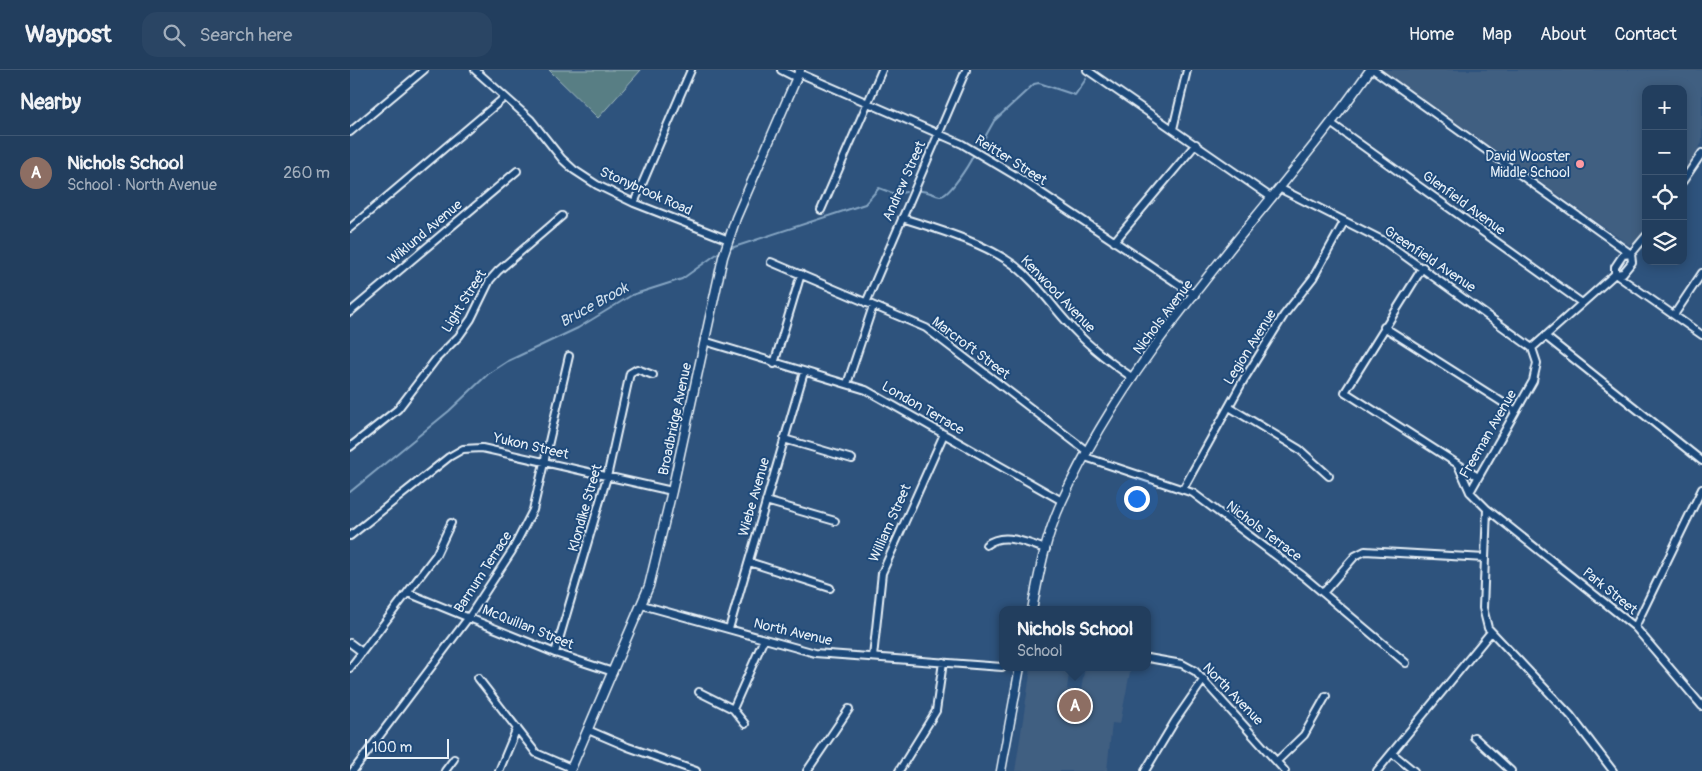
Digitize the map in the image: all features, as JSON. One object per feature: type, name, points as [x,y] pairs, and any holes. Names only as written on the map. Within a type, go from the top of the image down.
[{"type":"main road","name":"Nichols Avenue","points":[[1033,606],[1046,549],[1062,501],[1086,455],[1133,378],[1195,295],[1332,124],[1370,70]]},
{"type":"main road","name":"Broadbridge Avenue","points":[[570,770],[642,605],[658,553],[723,257],[799,74]]},
{"type":"main road","points":[[1001,771],[1019,671]]},
{"type":"street","points":[[350,132],[424,70]]},
{"type":"street","name":"Stonybrook Road","points":[[475,70],[531,120],[567,164],[597,185],[634,203],[728,242]]},
{"type":"street","points":[[634,203],[691,70]]},
{"type":"street","name":"Reitter Street","points":[[781,70],[799,74],[868,103],[981,155],[1195,295]]},
{"type":"street","points":[[821,210],[882,70]]},
{"type":"street","name":"Andrew Street","points":[[866,303],[966,70]]},
{"type":"street","points":[[1087,70],[1272,198]]},
{"type":"street","points":[[1173,129],[1187,70]]},
{"type":"street","points":[[1374,70],[1631,254],[1632,262],[1624,273],[1615,274],[1532,348]]},
{"type":"street","points":[[350,228],[505,97]]},
{"type":"street","name":"Glenfield Avenue","points":[[1332,124],[1582,303]]},
{"type":"street","points":[[1114,242],[1196,144]]},
{"type":"street","points":[[1687,175],[1702,153]]},
{"type":"street","name":"Wiklund Avenue","points":[[350,312],[517,171]]},
{"type":"street","name":"Greenfield Avenue","points":[[1281,189],[1384,241],[1423,267],[1532,348]]},
{"type":"street","name":"Light Street","points":[[350,447],[398,409],[436,360],[459,336],[494,276],[562,216]]},
{"type":"street","name":"Kenwood Avenue","points":[[902,218],[973,244],[1007,260],[1042,291],[1066,322],[1087,342],[1133,378]]},
{"type":"street","name":"Legion Avenue","points":[[1184,490],[1243,381],[1284,315],[1314,278],[1344,222]]},
{"type":"street","points":[[1615,274],[1615,267],[1623,255],[1631,254],[1642,241]]},
{"type":"street","name":"Marcroft Street","points":[[771,262],[926,328],[1086,455]]},
{"type":"street","points":[[1423,267],[1345,392],[1478,477]]},
{"type":"street","points":[[1674,315],[1702,273]]},
{"type":"street","points":[[774,364],[801,274]]},
{"type":"street","points":[[1615,274],[1702,334]]},
{"type":"street","points":[[847,384],[872,306]]},
{"type":"street","points":[[1384,327],[1516,411]]},
{"type":"street","points":[[1545,336],[1702,461]]},
{"type":"street","name":"London Terrace","points":[[704,341],[881,396],[1062,501]]},
{"type":"street","name":"Freeman Avenue","points":[[1487,509],[1470,492],[1536,374],[1537,363],[1532,348]]},
{"type":"street","name":"Barnum Terrace","points":[[353,771],[469,617],[526,527],[533,510],[569,356]]},
{"type":"street","name":"Klondike Street","points":[[555,653],[607,477],[630,373],[633,369],[653,375]]},
{"type":"street","name":"Wiebe Avenue","points":[[729,629],[804,372]]},
{"type":"street","points":[[1229,407],[1299,449],[1328,476]]},
{"type":"street","name":"William Street","points":[[873,657],[882,573],[944,434]]},
{"type":"street","points":[[784,439],[852,459]]},
{"type":"street","name":"Yukon Street","points":[[350,536],[449,457],[459,451],[472,448],[672,491]]},
{"type":"street","name":"Nichols Terrace","points":[[1086,455],[1199,497],[1324,593],[1406,663]]},
{"type":"street","points":[[1457,464],[1470,492]]},
{"type":"street","points":[[1635,627],[1702,489]]},
{"type":"street","points":[[766,501],[835,521]]},
{"type":"street","points":[[1487,509],[1484,613],[1491,632],[1571,716],[1613,771]]},
{"type":"street","name":"Park Street","points":[[1487,509],[1635,627],[1702,706]]},
{"type":"street","points":[[350,668],[436,555],[450,523]]},
{"type":"street","points":[[986,545],[996,538],[1003,538],[1046,549]]},
{"type":"street","points":[[1324,593],[1354,556],[1365,551],[1485,558]]},
{"type":"street","points":[[748,562],[830,588]]},
{"type":"street","name":"McQuillan Street","points":[[408,593],[555,653],[613,672]]},
{"type":"street","name":"North Avenue","points":[[642,605],[815,653],[999,666]]},
{"type":"street","points":[[1377,771],[1491,632]]},
{"type":"street","points":[[733,709],[764,639]]},
{"type":"street","points":[[350,644],[362,652]]},
{"type":"street","name":"North Avenue","points":[[1151,659],[1182,664],[1195,671],[1285,771]]},
{"type":"street","points":[[899,771],[936,711],[943,662]]},
{"type":"street","points":[[478,678],[540,756],[570,770]]},
{"type":"street","points":[[1145,771],[1175,721],[1204,679]]},
{"type":"street","points":[[699,692],[733,709],[745,724]]},
{"type":"street","points":[[1277,761],[1304,735],[1326,696]]},
{"type":"street","points":[[807,771],[849,709]]},
{"type":"street","points":[[500,771],[517,728]]},
{"type":"street","points":[[588,730],[628,747],[696,771]]},
{"type":"street","points":[[1474,736],[1511,771]]},
{"type":"street","points":[[1392,753],[1414,771]]},
{"type":"street","points":[[445,771],[454,759]]},
{"type":"shaded area","name":"David Wooster Middle School","points":[[1382,70],[1702,70],[1702,143],[1687,166],[1687,85],[1642,85],[1642,232],[1634,243],[1629,245]]},
{"type":"shaded area","points":[[1031,671],[1069,671],[1067,689],[1081,690],[1084,671],[1130,671],[1120,724],[1112,723],[1107,771],[1015,771]]},
{"type":"green space","points":[[549,70],[641,70],[598,118]]},
{"type":"waterway","name":"Bruce Brook","points":[[980,146],[994,121],[1034,84],[1039,83],[1075,95],[1086,79]]},
{"type":"waterway","name":"Bruce Brook","points":[[920,191],[940,196],[944,195],[958,179],[973,156]]},
{"type":"waterway","name":"Bruce Brook","points":[[728,249],[865,204],[879,188],[895,194],[906,192]]},
{"type":"waterway","name":"Bruce Brook","points":[[350,492],[449,411],[488,374],[508,361],[578,328],[632,295],[682,279],[721,251]]},
{"type":"place","name":"David Wooster Middle School","points":[[1580,164]]},
{"type":"place","name":"Nichols School","points":[[1075,706]]}]
